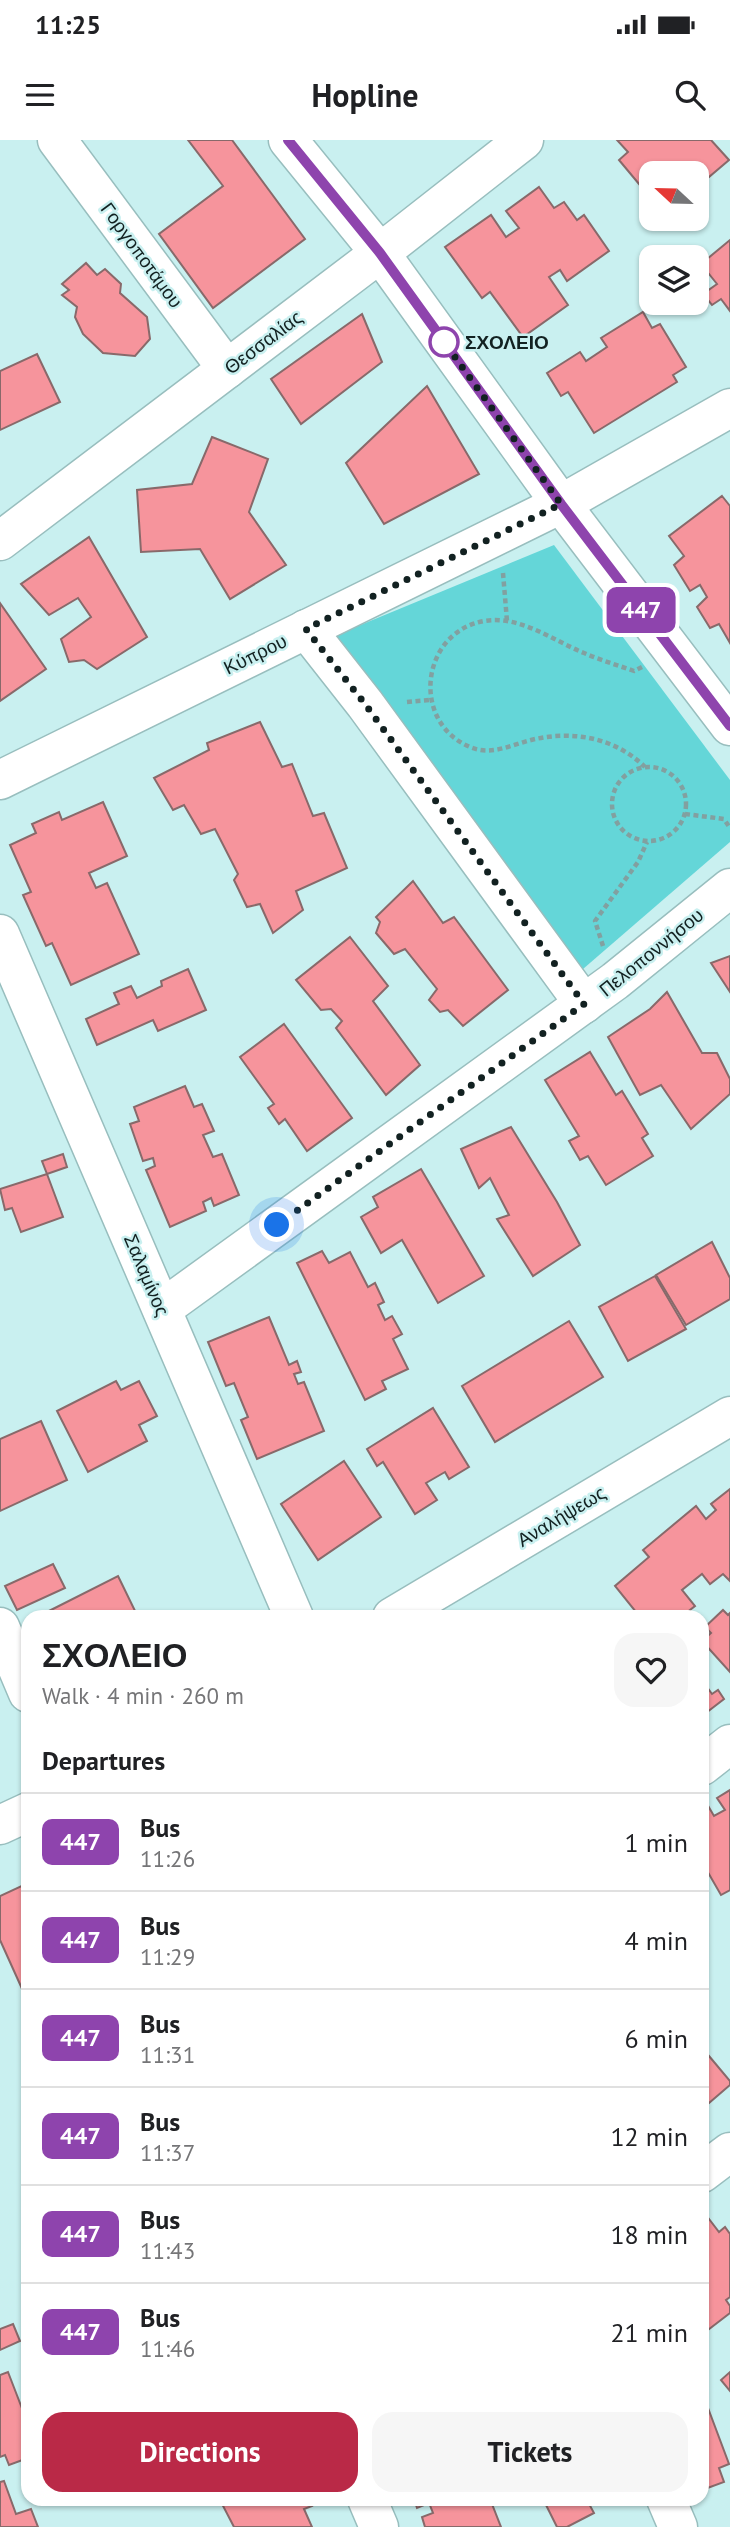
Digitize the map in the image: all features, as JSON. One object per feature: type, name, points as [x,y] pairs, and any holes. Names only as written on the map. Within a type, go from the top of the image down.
[{"type":"street","name":"Γοργοποτάμου","points":[[57,140],[227,369]]},
{"type":"street","points":[[288,140],[380,253],[561,504],[730,726]]},
{"type":"street","name":"Θεσσαλίας","points":[[0,541],[380,253],[524,140]]},
{"type":"street","name":"Κύπρου","points":[[0,780],[561,504],[730,408]]},
{"type":"street","points":[[306,629],[365,704],[584,1004]]},
{"type":"street","name":"Πελοποννήσου","points":[[162,1309],[584,1004],[730,888]]},
{"type":"street","name":"Σαλαμίνος","points":[[0,934],[291,1610]]},
{"type":"street","name":"Αναλήψεως","points":[[404,1610],[730,1416]]},
{"type":"street","points":[[0,1627],[21,1676]]},
{"type":"street","points":[[709,1760],[730,1744]]},
{"type":"street","points":[[0,1825],[21,1815]]},
{"type":"street","points":[[709,2168],[730,2152]]},
{"type":"street","points":[[370,2506],[379,2527]]},
{"type":"street","points":[[669,2506],[678,2527]]},
{"type":"path","points":[[500,533],[507,621]]},
{"type":"path","points":[[645,767],[628,753],[607,743],[580,736],[552,736],[491,751],[471,748],[453,737],[439,722],[431,703],[429,682],[433,662],[445,643],[463,629],[484,621],[507,621],[557,638],[581,652],[634,671],[671,651]]},
{"type":"path","points":[[645,767],[657,767],[678,780],[687,804],[680,826],[672,834],[662,840],[648,842],[628,836],[619,827],[613,815],[612,802],[614,789],[622,779],[632,771],[645,767]]},
{"type":"path","points":[[685,814],[724,819],[730,828]]},
{"type":"path","points":[[615,981],[595,921],[638,862],[648,842]]},
{"type":"shaded area","points":[[554,545],[730,780],[730,842],[583,969],[329,638]]},
{"type":"building","points":[[188,140],[232,140],[305,239],[213,308],[159,234],[223,186]]},
{"type":"building","points":[[617,140],[711,140],[729,160],[709,177],[709,161],[639,161],[639,184],[619,160],[628,152]]},
{"type":"building","points":[[539,187],[554,208],[564,202],[577,220],[584,215],[609,251],[567,281],[560,270],[549,277],[568,305],[523,337],[490,292],[482,298],[445,247],[491,215],[506,237],[519,228],[506,211]]},
{"type":"building","points":[[730,240],[730,311],[721,299],[712,305],[709,301],[709,290],[717,284],[709,274],[709,257]]},
{"type":"building","points":[[86,263],[97,275],[105,269],[121,284],[120,293],[147,317],[150,339],[135,356],[103,353],[83,334],[75,317],[77,307],[62,295],[69,290],[62,284]]},
{"type":"building","points":[[362,314],[382,362],[301,424],[271,379]]},
{"type":"building","points":[[639,314],[645,315],[652,328],[660,324],[686,367],[673,375],[677,382],[594,433],[568,392],[561,396],[547,373],[580,352],[586,361],[607,347],[601,338]]},
{"type":"building","points":[[37,354],[60,402],[0,430],[0,371]]},
{"type":"building","points":[[427,386],[479,474],[384,524],[346,463]]},
{"type":"building","points":[[212,437],[268,459],[249,512],[286,565],[230,599],[200,549],[141,552],[137,490],[192,484]]},
{"type":"building","points":[[722,496],[730,506],[730,643],[719,624],[710,628],[697,607],[707,597],[700,585],[690,591],[674,565],[684,556],[669,536]]},
{"type":"building","points":[[89,537],[147,637],[97,669],[84,660],[69,662],[61,639],[91,617],[78,598],[49,615],[21,584]]},
{"type":"building","points":[[0,603],[46,669],[0,701]]},
{"type":"building","points":[[260,722],[282,767],[292,764],[313,816],[324,813],[347,868],[296,891],[303,910],[273,933],[260,904],[247,907],[234,880],[238,874],[215,829],[201,834],[184,805],[173,810],[154,778],[209,750],[207,743]]},
{"type":"building","points":[[103,802],[127,856],[89,873],[96,888],[107,883],[139,954],[71,985],[52,943],[46,946],[23,895],[31,892],[10,845],[36,833],[32,824],[59,812],[62,820]]},
{"type":"building","points":[[413,881],[443,923],[454,917],[508,990],[463,1026],[448,1010],[440,1012],[429,1000],[437,989],[405,949],[394,954],[376,933],[380,922],[376,917]]},
{"type":"building","points":[[350,937],[388,986],[373,1001],[420,1065],[386,1095],[336,1028],[342,1021],[331,1009],[321,1010],[296,980]]},
{"type":"building","points":[[730,956],[730,992],[711,963]]},
{"type":"building","points":[[188,969],[206,1010],[158,1031],[153,1020],[97,1045],[86,1019],[119,1004],[114,993],[131,986],[137,998],[162,986],[161,981]]},
{"type":"building","points":[[667,992],[702,1053],[717,1053],[730,1079],[730,1094],[691,1129],[661,1085],[640,1095],[608,1037],[650,1009]]},
{"type":"building","points":[[284,1024],[352,1118],[307,1151],[285,1119],[279,1124],[268,1108],[274,1104],[240,1057]]},
{"type":"building","points":[[590,1052],[616,1095],[622,1091],[648,1134],[642,1138],[653,1156],[606,1185],[588,1156],[580,1160],[569,1141],[579,1136],[545,1080]]},
{"type":"building","points":[[185,1086],[194,1107],[202,1104],[214,1131],[203,1135],[213,1157],[222,1154],[239,1195],[214,1206],[211,1198],[203,1202],[206,1211],[170,1227],[146,1170],[155,1166],[153,1158],[143,1161],[130,1124],[139,1121],[134,1107]]},
{"type":"building","points":[[511,1127],[580,1245],[533,1276],[497,1219],[509,1215],[490,1178],[479,1188],[461,1149]]},
{"type":"building","points":[[63,1154],[67,1167],[47,1174],[42,1161]]},
{"type":"building","points":[[421,1169],[484,1276],[438,1303],[402,1240],[381,1253],[361,1217],[378,1207],[373,1197]]},
{"type":"building","points":[[47,1174],[63,1217],[21,1232],[12,1208],[5,1210],[0,1189]]},
{"type":"building","points":[[712,1242],[730,1278],[730,1299],[686,1325],[656,1275]]},
{"type":"building","points":[[322,1251],[329,1263],[350,1252],[368,1287],[375,1283],[384,1302],[378,1305],[385,1320],[392,1316],[402,1334],[393,1339],[408,1369],[382,1381],[386,1389],[365,1400],[297,1263]]},
{"type":"building","points":[[655,1276],[686,1329],[628,1361],[599,1307]]},
{"type":"building","points":[[269,1317],[289,1365],[297,1361],[301,1372],[294,1374],[298,1384],[304,1382],[324,1431],[257,1459],[241,1420],[248,1417],[234,1383],[226,1386],[208,1342]]},
{"type":"building","points":[[569,1321],[603,1377],[495,1442],[462,1386]]},
{"type":"building","points":[[116,1381],[121,1390],[139,1381],[157,1416],[139,1425],[147,1441],[88,1472],[57,1411]]},
{"type":"building","points":[[433,1408],[469,1467],[449,1479],[445,1472],[426,1483],[437,1500],[415,1514],[383,1462],[377,1466],[367,1449]]},
{"type":"building","points":[[41,1421],[67,1480],[0,1511],[0,1439]]},
{"type":"building","points":[[344,1461],[381,1517],[318,1560],[281,1504]]},
{"type":"building","points":[[730,1489],[730,1581],[723,1574],[710,1584],[702,1574],[682,1590],[695,1606],[690,1610],[634,1610],[615,1586],[649,1557],[643,1550],[696,1506],[706,1519],[716,1510],[711,1504]]},
{"type":"building","points":[[53,1564],[65,1588],[17,1610],[5,1586]]},
{"type":"building","points":[[118,1576],[135,1610],[51,1610]]},
{"type":"building","points":[[723,1610],[728,1615],[730,1613],[730,1672],[709,1649],[709,1623]]},
{"type":"building","points":[[709,1690],[712,1694],[718,1690],[724,1699],[709,1711]]},
{"type":"building","points":[[730,1790],[730,1890],[721,1895],[709,1874],[709,1807],[714,1816],[725,1810],[717,1798]]},
{"type":"building","points":[[21,1886],[21,1986],[0,1940],[0,1896]]},
{"type":"building","points":[[709,2056],[730,2081],[730,2085],[709,2103]]},
{"type":"building","points":[[709,2219],[719,2232],[725,2227],[730,2234],[730,2297],[726,2300],[730,2313],[709,2329]]},
{"type":"building","points":[[13,2324],[20,2341],[0,2350],[0,2329]]},
{"type":"building","points":[[8,2372],[21,2406],[21,2461],[9,2465],[5,2455],[0,2457],[0,2375]]},
{"type":"building","points":[[730,2372],[730,2391],[721,2380]]},
{"type":"building","points":[[709,2411],[729,2464],[719,2468],[724,2482],[709,2487]]},
{"type":"building","points":[[4,2481],[16,2514],[31,2509],[38,2527],[0,2527],[0,2482]]},
{"type":"building","points":[[223,2506],[312,2506],[304,2509],[312,2527],[234,2527]]},
{"type":"building","points":[[430,2506],[493,2506],[501,2527],[425,2527],[422,2517],[433,2513]]},
{"type":"building","points":[[546,2506],[590,2506],[594,2513],[567,2527],[557,2527]]},
{"type":"bus line","name":"447","points":[[288,140],[380,253],[561,504],[730,726]]},
{"type":"place","name":"ΣΧΟΛΕΙΟ","points":[[444,342]]},
{"type":"route","points":[[277,1225],[584,1004],[365,704],[306,629],[561,504],[442,339],[444,342]]}]
